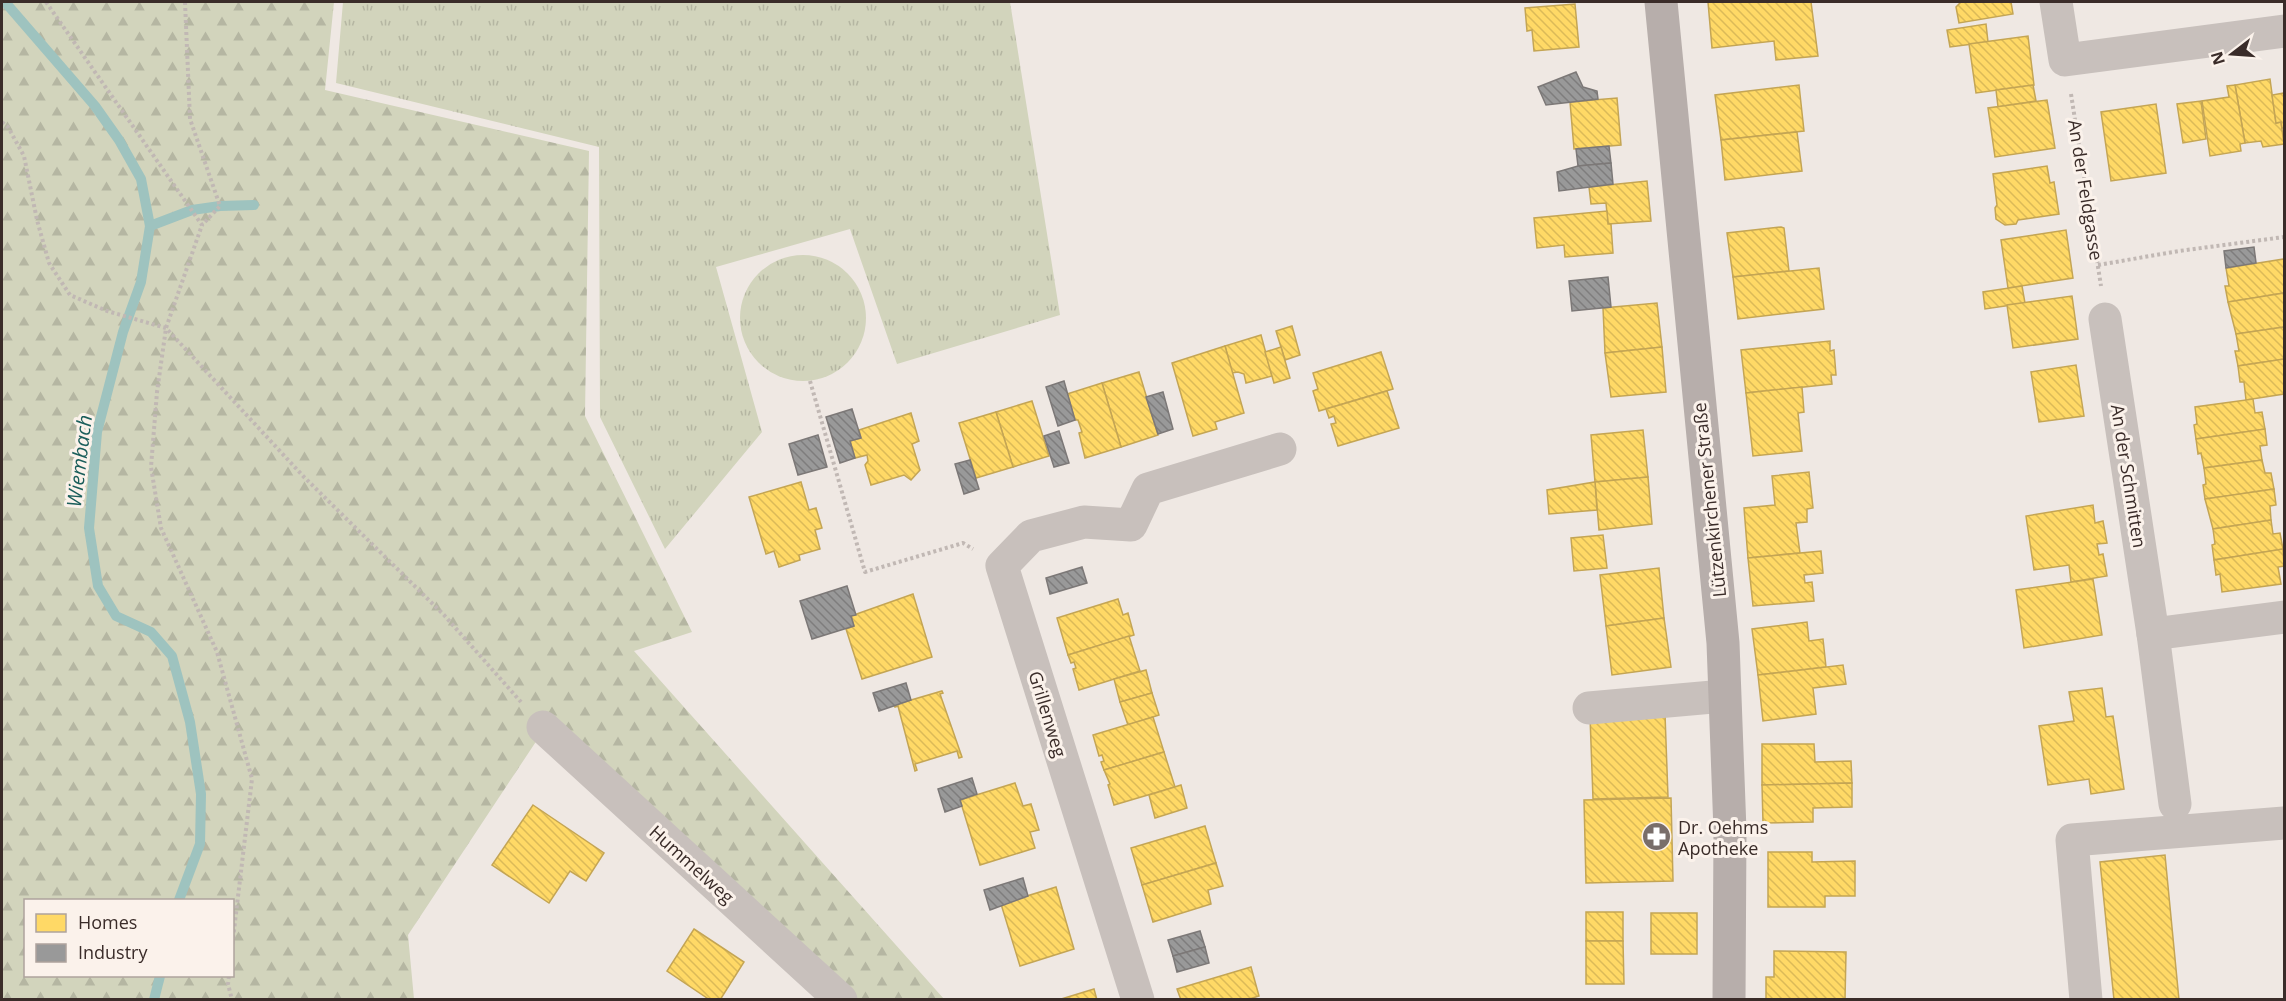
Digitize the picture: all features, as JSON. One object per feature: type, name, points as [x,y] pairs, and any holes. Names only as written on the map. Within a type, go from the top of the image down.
[{"type":"main road","name":"Lützenkirchener Straße","points":[[1661,2],[1722,631],[1730,831],[1729,999]]},
{"type":"street","points":[[2056,2],[2065,60],[2284,32]]},
{"type":"street","name":"An der Schmitten","points":[[2105,319],[2153,634],[2175,804]]},
{"type":"street","points":[[1002,566],[1031,536],[1084,522],[1131,525],[1148,489],[1280,449]]},
{"type":"street","name":"Grillenweg","points":[[1002,566],[1138,999]]},
{"type":"street","points":[[2153,634],[2284,617]]},
{"type":"street","points":[[1589,708],[1724,696]]},
{"type":"street","name":"Hummelweg","points":[[543,727],[841,999]]},
{"type":"street","points":[[2086,999],[2072,840],[2284,823]]},
{"type":"path","points":[[46,2],[202,225]]},
{"type":"path","points":[[185,2],[190,119],[220,206],[202,225],[166,328],[157,392],[151,467],[161,528],[217,652],[252,779],[234,930]]},
{"type":"path","name":"An der Feldgasse","points":[[2065,60],[2105,319]]},
{"type":"path","points":[[2,122],[8,127],[24,156],[48,263],[70,295],[107,311],[166,328],[303,476],[444,615],[543,727]]},
{"type":"path","points":[[2098,265],[2284,237]]},
{"type":"path","points":[[810,381],[865,572],[963,543],[1002,566]]},
{"type":"path","points":[[229,977],[232,999]]},
{"type":"green space","points":[[2,2],[334,2],[325,90],[589,151],[585,416],[692,632],[634,651],[944,999],[843,999],[541,734],[408,935],[414,999],[2,1000]]},
{"type":"green space","points":[[343,2],[1010,2],[1060,315],[897,364],[850,229],[716,267],[762,432],[665,549],[600,417],[599,147],[336,83]]},
{"type":"green space","points":[[803,255],[827,259],[848,273],[862,294],[866,318],[862,342],[848,363],[827,377],[803,381],[779,377],[758,363],[744,342],[740,318],[744,294],[758,273],[779,259]]},
{"type":"building: Homes","points":[[1708,2],[1811,2],[1818,56],[1776,60],[1774,41],[1712,48]]},
{"type":"building: Homes","points":[[1961,2],[2011,2],[2013,14],[1959,23],[1956,7]]},
{"type":"building: Homes","points":[[1575,4],[1579,47],[1534,51],[1532,30],[1527,31],[1525,8]]},
{"type":"building: Homes","points":[[1986,24],[1988,42],[1950,47],[1947,30]]},
{"type":"building: Homes","points":[[2028,36],[2034,85],[1976,93],[1969,44]]},
{"type":"building: Homes","points":[[2270,79],[2276,123],[2281,122],[2284,144],[2263,147],[2261,141],[2245,143],[2235,85]]},
{"type":"building: Homes","points":[[1799,85],[1804,131],[1721,140],[1715,95]]},
{"type":"building: Homes","points":[[2033,85],[2036,101],[1998,107],[1996,90]]},
{"type":"building: Homes","points":[[2235,85],[2245,143],[2240,144],[2241,151],[2210,156],[2202,101],[2229,97],[2227,86]]},
{"type":"building: Homes","points":[[2284,93],[2284,128],[2282,128],[2281,122],[2276,123],[2272,95]]},
{"type":"building: Homes","points":[[1617,98],[1621,145],[1574,149],[1570,102]]},
{"type":"building: Homes","points":[[2047,100],[2055,148],[1995,157],[1988,108]]},
{"type":"building: Homes","points":[[2201,101],[2206,139],[2183,143],[2177,104]]},
{"type":"building: Homes","points":[[2156,104],[2166,173],[2111,181],[2101,112]]},
{"type":"building: Homes","points":[[1797,132],[1802,171],[1725,180],[1721,140]]},
{"type":"building: Homes","points":[[2047,166],[2050,183],[2054,182],[2059,214],[2018,220],[2016,224],[2005,225],[1996,219],[1997,205],[1993,174]]},
{"type":"building: Homes","points":[[1647,181],[1651,221],[1608,224],[1606,203],[1591,204],[1589,187]]},
{"type":"building: Homes","points":[[1607,211],[1608,224],[1611,224],[1613,253],[1565,257],[1564,245],[1537,248],[1534,218]]},
{"type":"building: Homes","points":[[1784,228],[1789,271],[1733,277],[1727,233]]},
{"type":"building: Homes","points":[[2066,230],[2073,278],[2008,288],[2001,240]]},
{"type":"building: Homes","points":[[2284,259],[2284,293],[2228,302],[2225,286],[2229,286],[2226,268]]},
{"type":"building: Homes","points":[[1819,268],[1824,309],[1738,319],[1733,277]]},
{"type":"building: Homes","points":[[2022,286],[2025,303],[1985,309],[1983,292]]},
{"type":"building: Homes","points":[[2284,293],[2284,327],[2236,334],[2228,302]]},
{"type":"building: Homes","points":[[2072,296],[2078,339],[2013,348],[2007,305]]},
{"type":"building: Homes","points":[[1657,303],[1662,347],[1605,353],[1603,308]]},
{"type":"building: Homes","points":[[1292,326],[1300,355],[1285,360],[1276,331]]},
{"type":"building: Homes","points":[[2284,327],[2284,359],[2238,366],[2235,351],[2239,351],[2236,334]]},
{"type":"building: Homes","points":[[1261,335],[1272,376],[1246,383],[1244,374],[1232,373],[1225,346]]},
{"type":"building: Homes","points":[[1830,341],[1830,351],[1834,350],[1836,375],[1831,375],[1832,384],[1746,393],[1741,350]]},
{"type":"building: Homes","points":[[1225,346],[1244,413],[1215,422],[1217,429],[1193,436],[1172,363]]},
{"type":"building: Homes","points":[[1281,347],[1290,378],[1274,383],[1265,352]]},
{"type":"building: Homes","points":[[1662,347],[1666,392],[1611,397],[1605,353]]},
{"type":"building: Homes","points":[[1381,352],[1393,389],[1319,411],[1313,391],[1318,389],[1313,373]]},
{"type":"building: Homes","points":[[2284,359],[2284,394],[2246,400],[2244,382],[2240,382],[2238,366]]},
{"type":"building: Homes","points":[[2076,365],[2084,416],[2039,422],[2031,372]]},
{"type":"building: Homes","points":[[1139,372],[1158,435],[1121,447],[1102,383]]},
{"type":"building: Homes","points":[[1102,383],[1121,447],[1085,458],[1079,433],[1082,432],[1078,420],[1075,420],[1067,394]]},
{"type":"building: Homes","points":[[1802,387],[1804,412],[1798,413],[1802,451],[1753,456],[1746,393]]},
{"type":"building: Homes","points":[[1387,391],[1399,428],[1338,446],[1331,424],[1336,423],[1334,416],[1329,418],[1326,409]]},
{"type":"building: Homes","points":[[2253,399],[2255,413],[2262,412],[2265,429],[2196,439],[2195,407]]},
{"type":"building: Homes","points":[[1032,401],[1049,456],[1013,467],[996,412]]},
{"type":"building: Homes","points":[[996,412],[1013,467],[976,478],[959,423]]},
{"type":"building: Homes","points":[[911,413],[919,441],[912,444],[920,470],[911,480],[904,475],[871,485],[865,465],[868,461],[867,455],[855,458],[850,441],[861,438],[859,430]]},
{"type":"building: Homes","points":[[2265,429],[2267,445],[2260,446],[2262,460],[2204,468],[2201,453],[2198,454],[2196,439]]},
{"type":"building: Homes","points":[[1643,430],[1648,477],[1595,482],[1591,435]]},
{"type":"building: Homes","points":[[2262,460],[2265,473],[2271,473],[2274,489],[2205,499],[2204,468]]},
{"type":"building: Homes","points":[[1809,472],[1813,508],[1807,509],[1807,522],[1796,523],[1800,553],[1748,558],[1744,508],[1775,505],[1772,476]]},
{"type":"building: Homes","points":[[1648,477],[1652,524],[1599,530],[1595,482]]},
{"type":"building: Homes","points":[[801,482],[809,510],[816,508],[822,528],[815,530],[820,549],[799,555],[800,560],[779,567],[774,551],[766,554],[749,497]]},
{"type":"building: Homes","points":[[1595,482],[1597,510],[1549,514],[1547,490]]},
{"type":"building: Homes","points":[[2274,489],[2276,505],[2270,506],[2271,520],[2213,529],[2205,499]]},
{"type":"building: Homes","points":[[2093,505],[2095,523],[2103,521],[2107,543],[2097,544],[2099,555],[2103,554],[2107,576],[2071,582],[2069,565],[2034,570],[2026,516]]},
{"type":"building: Homes","points":[[2271,520],[2273,534],[2280,533],[2283,549],[2214,560],[2213,529]]},
{"type":"building: Homes","points":[[1603,535],[1607,568],[1574,571],[1571,538]]},
{"type":"building: Homes","points":[[2283,549],[2284,566],[2278,567],[2281,584],[2222,592],[2220,574],[2216,575],[2214,560]]},
{"type":"building: Homes","points":[[1821,551],[1823,573],[1804,575],[1805,583],[1812,582],[1814,601],[1753,606],[1748,558]]},
{"type":"building: Homes","points":[[1659,568],[1664,618],[1606,626],[1600,575]]},
{"type":"building: Homes","points":[[2093,579],[2102,635],[2024,648],[2016,590]]},
{"type":"building: Homes","points":[[913,594],[932,657],[862,679],[846,629],[854,626],[851,616]]},
{"type":"building: Homes","points":[[1118,599],[1123,615],[1128,613],[1134,635],[1068,655],[1057,618]]},
{"type":"building: Homes","points":[[1664,618],[1671,667],[1612,675],[1606,626]]},
{"type":"building: Homes","points":[[1807,622],[1809,641],[1823,639],[1826,667],[1758,675],[1752,629]]},
{"type":"building: Homes","points":[[1129,636],[1140,671],[1079,690],[1073,669],[1076,668],[1068,655]]},
{"type":"building: Homes","points":[[1843,665],[1846,684],[1813,688],[1816,714],[1763,721],[1758,675]]},
{"type":"building: Homes","points":[[1146,670],[1152,693],[1120,702],[1114,679]]},
{"type":"building: Homes","points":[[2102,688],[2106,717],[2113,716],[2124,789],[2091,794],[2089,779],[2048,785],[2039,726],[2074,721],[2069,692]]},
{"type":"building: Homes","points":[[942,691],[943,693],[940,694],[962,757],[959,758],[957,751],[915,764],[917,770],[915,771],[898,706],[894,705]]},
{"type":"building: Homes","points":[[1152,693],[1159,715],[1128,725],[1120,702]]},
{"type":"building: Homes","points":[[1665,714],[1668,797],[1593,799],[1590,716]]},
{"type":"building: Homes","points":[[1153,717],[1164,752],[1104,770],[1101,762],[1104,761],[1102,755],[1099,756],[1093,735]]},
{"type":"building: Homes","points":[[1762,744],[1814,744],[1815,762],[1851,761],[1852,783],[1762,785]]},
{"type":"building: Homes","points":[[1164,752],[1175,787],[1114,805],[1108,785],[1110,784],[1104,770]]},
{"type":"building: Homes","points":[[1015,783],[1023,806],[1031,804],[1039,830],[1030,832],[1035,848],[980,865],[960,800]]},
{"type":"building: Homes","points":[[1852,783],[1852,807],[1813,808],[1813,822],[1763,823],[1762,785]]},
{"type":"building: Homes","points":[[1181,785],[1187,808],[1155,818],[1149,795]]},
{"type":"building: Homes","points":[[1671,798],[1673,881],[1586,883],[1584,800]]},
{"type":"building: Homes","points":[[533,805],[604,853],[586,881],[570,871],[549,903],[492,865]]},
{"type":"building: Homes","points":[[1205,826],[1216,863],[1142,885],[1131,848]]},
{"type":"building: Homes","points":[[1768,852],[1812,852],[1812,862],[1855,861],[1855,896],[1825,896],[1825,907],[1768,907]]},
{"type":"building: Homes","points":[[2165,855],[2179,1000],[2114,1000],[2100,862]]},
{"type":"building: Homes","points":[[1216,863],[1223,886],[1208,890],[1211,904],[1153,922],[1142,885]]},
{"type":"building: Homes","points":[[1056,887],[1074,949],[1020,966],[1001,904]]},
{"type":"building: Homes","points":[[1586,912],[1623,912],[1623,941],[1586,941]]},
{"type":"building: Homes","points":[[1651,913],[1697,913],[1697,954],[1651,954]]},
{"type":"building: Homes","points":[[694,929],[744,962],[720,1000],[710,1000],[667,971]]},
{"type":"building: Homes","points":[[1586,941],[1623,941],[1624,984],[1586,984]]},
{"type":"building: Homes","points":[[1774,951],[1846,952],[1845,1000],[1766,1000],[1766,977],[1774,977]]},
{"type":"building: Homes","points":[[1251,967],[1259,996],[1246,1000],[1181,1000],[1177,989]]},
{"type":"building: Homes","points":[[1094,989],[1097,1000],[1058,1000]]},
{"type":"building: Industry","points":[[1576,72],[1583,87],[1597,91],[1598,99],[1546,105],[1538,87]]},
{"type":"building: Industry","points":[[1609,146],[1611,163],[1578,166],[1576,149]]},
{"type":"building: Industry","points":[[1611,163],[1613,184],[1559,191],[1557,172],[1578,166]]},
{"type":"building: Industry","points":[[2254,247],[2256,263],[2226,268],[2224,251]]},
{"type":"building: Industry","points":[[1608,277],[1611,307],[1572,311],[1569,281]]},
{"type":"building: Industry","points":[[1064,381],[1075,420],[1058,426],[1046,387]]},
{"type":"building: Industry","points":[[1163,392],[1173,429],[1158,434],[1146,397]]},
{"type":"building: Industry","points":[[852,409],[861,438],[850,441],[855,458],[840,463],[826,417]]},
{"type":"building: Industry","points":[[1059,431],[1069,463],[1054,467],[1044,436]]},
{"type":"building: Industry","points":[[818,435],[827,467],[798,475],[789,444]]},
{"type":"building: Industry","points":[[970,460],[979,489],[964,494],[955,464]]},
{"type":"building: Industry","points":[[1082,567],[1087,583],[1050,594],[1046,578]]},
{"type":"building: Industry","points":[[847,586],[856,615],[851,616],[854,626],[812,639],[800,601]]},
{"type":"building: Industry","points":[[906,683],[911,700],[879,711],[873,693]]},
{"type":"building: Industry","points":[[972,778],[977,794],[960,800],[962,806],[945,812],[938,789]]},
{"type":"building: Industry","points":[[1023,878],[1028,896],[990,910],[984,890]]},
{"type":"building: Industry","points":[[1200,931],[1205,947],[1173,956],[1168,940]]},
{"type":"building: Industry","points":[[1205,947],[1209,963],[1177,972],[1173,956]]},
{"type":"waterway","name":"Wiembach","points":[[5,2],[95,106],[119,140],[141,179],[150,226],[141,282],[123,332],[97,432],[89,528],[98,586],[116,616],[151,632],[172,656],[190,722],[201,794],[200,844],[179,899]]},
{"type":"waterway","points":[[150,226],[192,210],[254,205]]},
{"type":"waterway","name":"Wiembach","points":[[154,1000],[160,977]]},
{"type":"place","name":"Dr. Oehms Apotheke","points":[[1657,837]]}]
